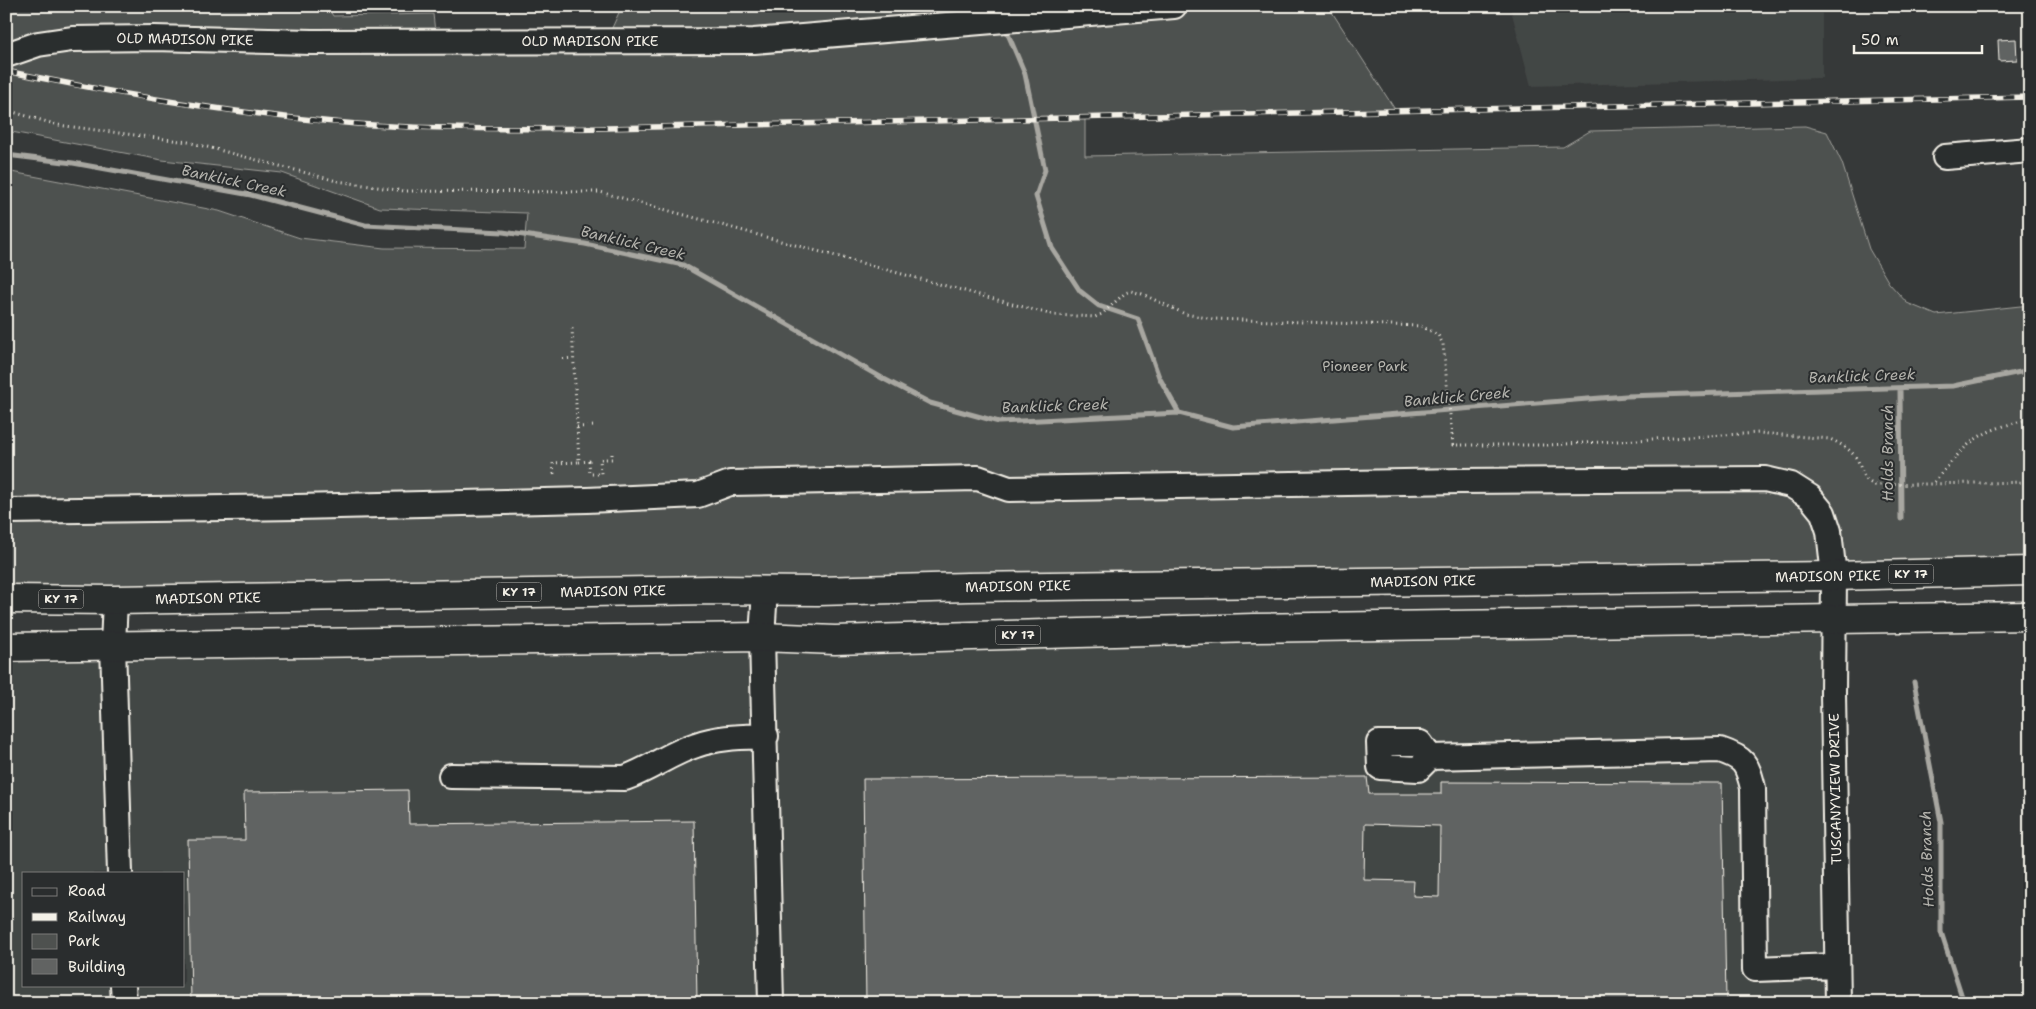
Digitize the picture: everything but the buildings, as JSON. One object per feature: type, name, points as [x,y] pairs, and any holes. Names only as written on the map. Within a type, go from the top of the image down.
[{"type":"main road","name":"MADISON PIKE","points":[[6,599],[115,600],[318,595],[1834,576],[2030,571]]},
{"type":"main road","name":"KY 17","points":[[6,647],[762,637],[835,640],[1254,628],[2030,616]]},
{"type":"street","name":"OLD MADISON PIKE","points":[[6,55],[38,44],[72,38],[312,42],[754,41],[1174,6]]},
{"type":"street","points":[[1945,157],[2030,150]]},
{"type":"street","name":"TUSCANYVIEW DRIVE","points":[[6,510],[297,507],[587,500],[698,495],[730,483],[968,478],[978,478],[1009,489],[1469,480],[1765,479],[1791,485],[1810,497],[1822,513],[1829,531],[1834,576],[1838,1003]]},
{"type":"street","points":[[765,590],[762,637],[766,736],[771,1003]]},
{"type":"street","points":[[115,600],[113,645],[120,872]]},
{"type":"street","points":[[451,776],[625,778],[646,771],[694,745],[712,740],[766,736]]},
{"type":"street","points":[[1430,757],[1720,750],[1740,757],[1749,769],[1753,788],[1755,969],[1837,966]]},
{"type":"street","points":[[124,986],[124,1003]]},
{"type":"path","points":[[6,110],[58,125],[188,142],[336,181],[394,189],[600,192],[1053,315],[1087,318],[1102,314],[1125,293],[1131,292],[1142,294],[1185,314],[1213,318],[1421,326],[1438,335],[1445,354],[1453,445],[1548,446],[1759,433],[1830,439],[1850,451],[1858,461],[1863,477],[1868,483],[1875,485],[1934,482],[2030,482]]},
{"type":"path","points":[[572,328],[579,462]]},
{"type":"path","points":[[563,359],[573,358]]},
{"type":"path","points":[[1934,482],[1966,445],[1985,432],[2030,419]]},
{"type":"path","points":[[577,427],[595,426]]},
{"type":"path","points":[[554,474],[553,463],[589,461],[590,474],[601,474],[600,459],[612,459],[612,454]]},
{"type":"shaded area","points":[[1510,6],[1822,6],[1822,78],[1531,86]]},
{"type":"shaded area","points":[[1833,620],[1838,1003],[6,1003],[6,647]]},
{"type":"green space","name":"Pioneer Park","points":[[6,6],[327,6],[333,16],[433,14],[436,41],[606,41],[622,6],[1009,6],[1011,20],[1174,6],[1328,6],[1396,111],[1085,118],[1085,156],[1563,147],[1590,131],[1805,126],[1827,132],[1842,163],[1869,249],[1889,283],[1907,303],[1936,315],[2030,305],[2030,571],[6,599],[6,171],[219,211],[300,238],[384,248],[524,249],[527,213],[380,208],[282,173],[162,160],[6,131]]},
{"type":"waterway","points":[[1005,27],[1025,74],[1045,170],[1036,196],[1052,248],[1080,291],[1099,306],[1138,319],[1159,377],[1179,413]]},
{"type":"waterway","name":"Banklick Creek","points":[[6,155],[73,163],[251,195],[365,225],[503,232],[585,244],[683,265],[882,378],[930,403],[999,422],[1179,413],[1233,427],[1626,396],[1953,386],[2030,370]]},
{"type":"waterway","name":"Holds Branch","points":[[1900,388],[1901,519]]},
{"type":"waterway","name":"Holds Branch","points":[[1914,682],[1941,822],[1941,932],[1964,1003]]},
{"type":"railway","points":[[6,71],[137,96],[225,110],[357,124],[482,129],[606,128],[2030,97]]}]
